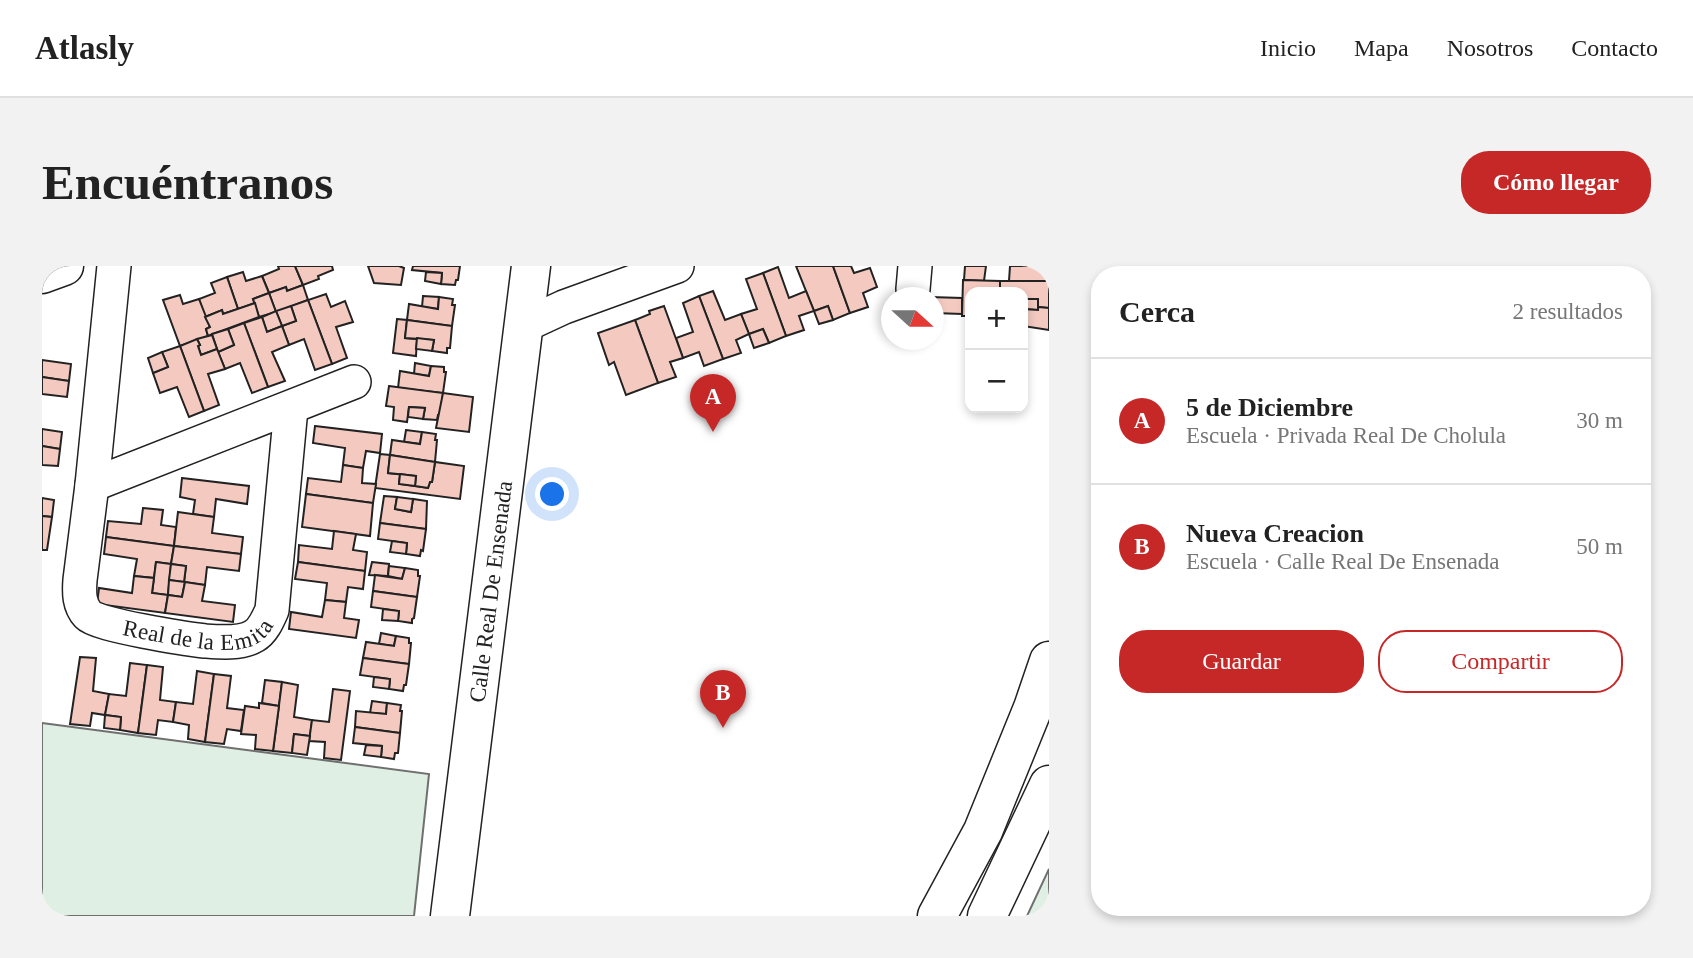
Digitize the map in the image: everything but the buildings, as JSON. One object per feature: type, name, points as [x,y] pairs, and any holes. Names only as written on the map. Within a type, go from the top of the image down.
[{"type":"street","points":[[42,274],[64,266]]},
{"type":"street","name":"Real de la Emita","points":[[114,266],[79,594],[82,607],[90,618],[106,624],[206,641],[237,642],[254,636],[266,623],[272,610],[291,408]]},
{"type":"street","name":"Calle Real De Ensenada","points":[[450,916],[530,266]]},
{"type":"street","points":[[523,326],[564,307],[677,266]]},
{"type":"street","points":[[92,485],[354,382]]},
{"type":"street","points":[[937,916],[982,831],[1033,708],[1049,661]]},
{"type":"street","points":[[987,916],[1049,785]]},
{"type":"green space","points":[[42,723],[429,774],[414,916],[42,916]]},
{"type":"green space","points":[[1049,869],[1049,916],[1027,916]]},
{"type":"place","name":"5 de Diciembre","points":[[713,432]]},
{"type":"place","name":"Nueva Creacion","points":[[723,728]]}]
